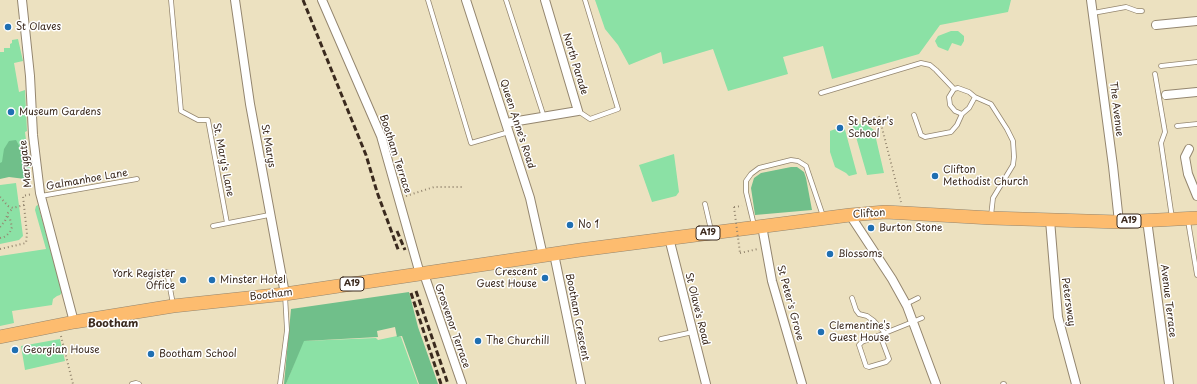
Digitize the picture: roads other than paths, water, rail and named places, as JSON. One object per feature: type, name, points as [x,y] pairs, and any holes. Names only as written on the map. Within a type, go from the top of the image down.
[{"type":"main road","name":"Clifton","points":[[549,255],[758,226],[884,212],[991,218],[1119,222],[1192,218]]},
{"type":"main road","name":"Bootham","points":[[0,337],[74,322],[173,306],[284,294],[549,255]]},
{"type":"street","name":"Marygate","points":[[22,0],[30,76],[33,135],[40,195],[74,322]]},
{"type":"street","name":"St Marys","points":[[235,0],[250,104],[284,294]]},
{"type":"street","name":"Bootham Terrace","points":[[322,0],[381,136],[422,274]]},
{"type":"street","name":"Queen Anne's Road","points":[[466,0],[549,255]]},
{"type":"street","name":"North Parade","points":[[506,123],[578,111],[545,0]]},
{"type":"street","name":"The Avenue","points":[[1091,0],[1119,222]]},
{"type":"street","points":[[1156,25],[1197,21]]},
{"type":"street","points":[[1166,95],[1197,92]]},
{"type":"street","points":[[1189,149],[1185,157],[1188,174],[1197,196]]},
{"type":"street","points":[[850,215],[892,279],[906,304],[936,384]]},
{"type":"street","name":"Petersway","points":[[1050,220],[1058,317],[1076,384]]},
{"type":"street","name":"Avenue Terrace","points":[[1147,220],[1169,384]]},
{"type":"street","name":"St Peter's Grove","points":[[758,226],[772,281],[802,384]]},
{"type":"street","name":"St Olave's Road","points":[[669,238],[706,384]]},
{"type":"street","name":"Bootham Crescent","points":[[549,255],[581,384]]},
{"type":"street","name":"Grosvenor Terrace","points":[[422,274],[462,384]]},
{"type":"lane","name":"St. Mary's Lane","points":[[171,0],[181,111],[198,120],[208,120],[227,223]]},
{"type":"lane","points":[[428,0],[471,142],[509,132]]},
{"type":"lane","points":[[506,0],[544,117]]},
{"type":"lane","points":[[578,111],[590,119],[618,109],[585,0]]},
{"type":"lane","points":[[1093,13],[1126,7],[1137,11],[1142,11]]},
{"type":"lane","points":[[1161,66],[1197,62]]},
{"type":"lane","points":[[820,93],[921,63],[930,65],[954,90]]},
{"type":"lane","points":[[1155,74],[1165,132],[1161,143],[1173,220]]},
{"type":"lane","points":[[962,114],[950,105],[949,97],[954,90],[958,88],[991,104],[1007,128],[1012,142],[1014,157],[1013,165],[993,198],[991,218]]},
{"type":"lane","points":[[914,115],[922,135],[925,137],[951,132],[957,125],[962,114],[969,108],[975,97]]},
{"type":"lane","points":[[1177,126],[1197,124]]},
{"type":"lane","points":[[758,226],[746,192],[746,181],[751,174],[759,168],[791,160],[798,161],[806,166],[824,218]]},
{"type":"lane","name":"Galmanhoe Lane","points":[[40,195],[137,179]]},
{"type":"lane","points":[[705,204],[711,233]]},
{"type":"lane","points":[[213,226],[269,214]]},
{"type":"lane","points":[[1192,218],[1197,275]]},
{"type":"lane","points":[[167,272],[173,306]]},
{"type":"lane","points":[[280,384],[287,330],[284,294]]},
{"type":"lane","points":[[852,298],[859,314],[867,316],[874,321],[885,333]]},
{"type":"lane","points":[[906,304],[918,298]]},
{"type":"lane","points":[[880,335],[889,359],[886,362],[869,368],[866,366],[859,345],[862,342],[922,318]]},
{"type":"lane","points":[[661,339],[693,332]]},
{"type":"lane","points":[[132,384],[139,384]]},
{"type":"railway","points":[[303,0],[366,155],[377,192],[399,252]]},
{"type":"railway","points":[[397,231],[405,250]]},
{"type":"railway","points":[[416,291],[448,384]]},
{"type":"railway","points":[[411,293],[441,384]]},
{"type":"place","name":"St Olaves","points":[[8,27]]},
{"type":"place","name":"Museum Gardens","points":[[11,112]]},
{"type":"place","name":"St Peter's School","points":[[840,128]]},
{"type":"place","name":"Clifton Methodist Church","points":[[935,176]]},
{"type":"place","name":"No 1","points":[[570,225]]},
{"type":"place","name":"Burton Stone","points":[[871,228]]},
{"type":"place","name":"Blossoms","points":[[830,254]]},
{"type":"place","name":"Crescent Guest House","points":[[545,278]]},
{"type":"place","name":"York Register Office","points":[[183,280]]},
{"type":"place","name":"Minster Hotel","points":[[212,280]]},
{"type":"place","name":"Clementine's Guest House","points":[[821,332]]},
{"type":"place","name":"The Churchill","points":[[478,341]]},
{"type":"place","name":"Georgian House","points":[[15,350]]},
{"type":"place","name":"Bootham School","points":[[151,354]]},
{"type":"district","name":"Bootham","points":[[113,324]]}]
